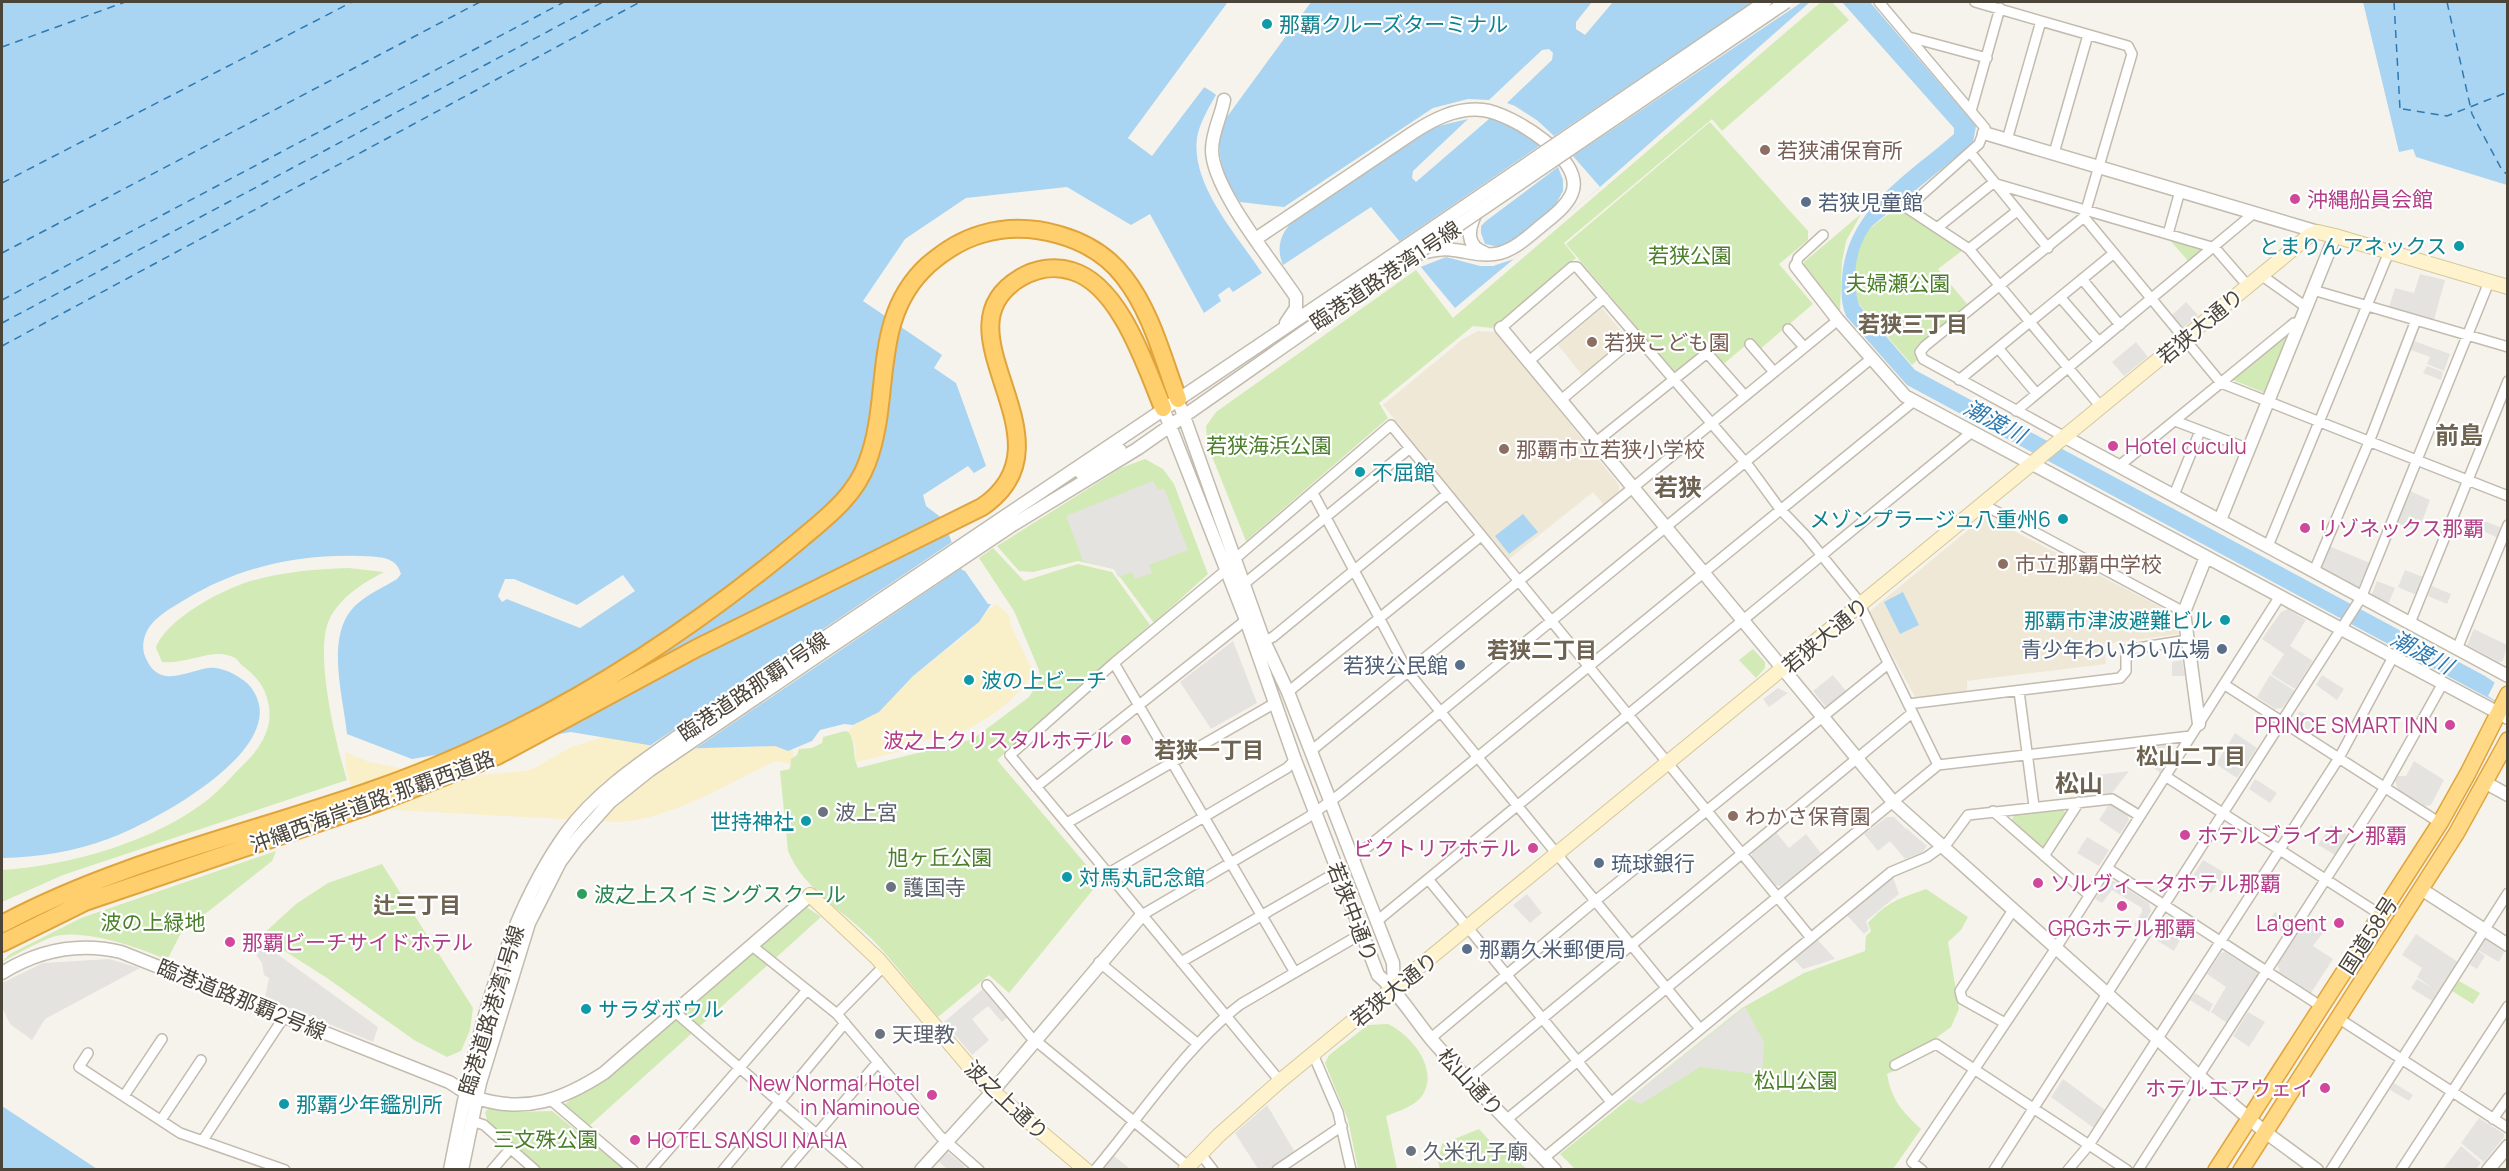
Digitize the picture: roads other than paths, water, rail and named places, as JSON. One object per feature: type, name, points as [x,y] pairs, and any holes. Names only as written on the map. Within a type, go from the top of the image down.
[{"type":"highway","name":"沖縄西海岸道路;那覇西道路","points":[[2,924],[85,886],[372,790],[490,743],[622,671],[742,588],[832,513],[862,476],[877,427],[888,335],[908,289],[940,255],[978,235],[1026,229],[1069,238],[1104,258],[1127,281],[1144,311],[1178,399]]},
{"type":"highway","name":"沖縄西海岸道路;那覇西道路","points":[[2,943],[85,902],[377,803],[497,756],[762,615],[965,518],[989,503],[1008,479],[1017,456],[1015,419],[992,354],[990,327],[1000,296],[1026,274],[1050,268],[1062,268],[1085,276],[1096,285],[1131,334],[1166,418]]},
{"type":"highway","name":"国道58号","points":[[2216,1170],[2439,823],[2504,707]]},
{"type":"highway","name":"国道58号","points":[[2241,1170],[2421,889],[2486,783],[2508,740]]},
{"type":"main road","points":[[2318,232],[2508,287]]},
{"type":"main road","name":"若狭大通り","points":[[1186,1168],[1280,1081],[1984,505],[2261,275],[2318,232]]},
{"type":"main road","name":"波之上通り","points":[[810,895],[857,937],[884,966],[992,1092],[1086,1170]]},
{"type":"street","name":"臨港道路港湾1号線","points":[[978,541],[1045,489],[1166,418],[1184,415],[1393,262],[1765,2]]},
{"type":"street","name":"臨港道路港湾1号線","points":[[978,541],[1166,418],[1178,399],[1279,330],[1393,262],[1416,254],[1786,2]]},
{"type":"street","points":[[1879,2],[1982,123],[1984,133],[1982,139],[1970,152],[1907,208],[1969,249],[2101,407]]},
{"type":"street","points":[[1975,2],[2128,46],[2132,54],[2086,214],[2048,248],[1925,346],[1920,352],[1923,359],[2016,411],[2061,440],[2119,466],[2174,495],[2508,676]]},
{"type":"street","points":[[1971,111],[2000,8]]},
{"type":"street","points":[[2007,140],[2041,21]]},
{"type":"street","points":[[2054,153],[2088,34]]},
{"type":"street","points":[[1909,37],[1987,58]]},
{"type":"street","points":[[1224,100],[1213,135],[1213,163],[1227,195],[1296,297],[1316,302],[1332,297]]},
{"type":"street","points":[[1257,238],[1430,122],[1462,111],[1482,110],[1501,113],[1525,125],[1567,165],[1574,185],[1572,194],[1558,212],[1514,247],[1489,255],[1447,250],[1416,254]]},
{"type":"street","points":[[1984,133],[2318,232]]},
{"type":"street","points":[[1970,152],[2048,248]]},
{"type":"street","points":[[1993,183],[2086,214],[2215,248],[2248,286]]},
{"type":"street","points":[[1937,228],[1993,183]]},
{"type":"street","points":[[2168,234],[2180,191]]},
{"type":"street","points":[[1969,249],[2017,211]]},
{"type":"street","points":[[1476,213],[1470,225],[1469,237],[1474,247],[1489,255]]},
{"type":"street","points":[[2016,411],[2215,248],[2254,213]]},
{"type":"street","points":[[2086,214],[2114,254],[2221,383],[2508,495]]},
{"type":"street","points":[[1822,235],[1798,258],[1796,266],[1838,320],[1898,390],[1914,401],[1973,431],[2037,460],[2206,557],[2393,657],[2443,683],[2504,707]]},
{"type":"street","points":[[2220,520],[2335,236]]},
{"type":"street","points":[[2268,546],[2389,252]]},
{"type":"street","points":[[1959,380],[2114,254]]},
{"type":"street","points":[[1938,765],[1860,606],[1822,556],[1780,509],[1745,462],[1689,396],[1671,379],[1577,267],[1572,267],[1501,328],[1784,669],[1821,717],[1893,803],[1941,847],[2249,1119],[2318,1170]]},
{"type":"street","points":[[2261,275],[2306,307]]},
{"type":"street","points":[[2082,279],[2120,325]]},
{"type":"street","points":[[1994,1170],[2361,598],[2489,282]]},
{"type":"street","points":[[2313,290],[2508,347]]},
{"type":"street","points":[[1279,330],[1292,316],[1296,297]]},
{"type":"street","points":[[2060,297],[2099,342]]},
{"type":"street","points":[[1529,361],[1604,298]]},
{"type":"street","points":[[1311,752],[1838,320]]},
{"type":"street","points":[[2314,571],[2416,320]]},
{"type":"street","points":[[2119,466],[2294,323],[2299,323]]},
{"type":"street","points":[[1788,328],[1804,347]]},
{"type":"street","points":[[1561,400],[1637,336]]},
{"type":"street","points":[[1750,344],[1774,372]]},
{"type":"street","points":[[1998,348],[2036,393]]},
{"type":"street","points":[[1596,441],[1671,379],[1707,353],[1745,396]]},
{"type":"street","points":[[921,1170],[992,1092],[1034,1039],[1142,915],[1315,813],[1872,358]]},
{"type":"street","points":[[2410,623],[2508,381]]},
{"type":"street","name":"若狭中通り","points":[[1178,399],[1236,558],[1275,703],[1294,760],[1360,934],[1378,975],[1394,989]]},
{"type":"street","points":[[1354,858],[1361,855],[1914,401]]},
{"type":"street","name":"若狭中通り","points":[[1166,418],[1246,620],[1288,692],[1393,963],[1394,989]]},
{"type":"street","points":[[2175,421],[2249,449]]},
{"type":"street","points":[[1236,558],[1391,425],[1811,938]]},
{"type":"street","points":[[1377,921],[1973,431]]},
{"type":"street","points":[[2174,495],[2200,431]]},
{"type":"street","points":[[1244,584],[1410,448]]},
{"type":"street","points":[[1312,493],[1408,672],[1700,1029]]},
{"type":"street","points":[[1260,643],[1274,637],[1447,494]]},
{"type":"street","points":[[1984,505],[2184,612]]},
{"type":"street","points":[[2457,649],[2508,525]]},
{"type":"street","points":[[1288,692],[1480,536]]},
{"type":"street","name":"臨港道路那覇1号線","points":[[555,860],[610,802],[650,770],[978,541]]},
{"type":"street","points":[[2199,724],[2184,612],[2206,557]]},
{"type":"street","points":[[1226,570],[1114,663],[1010,755],[1280,1081]]},
{"type":"street","points":[[1922,1170],[1912,1162],[2056,948],[2280,596]]},
{"type":"street","points":[[1036,787],[1246,620]]},
{"type":"street","points":[[1468,1080],[1541,1017],[1631,946],[1856,759],[1910,709],[2019,691],[2120,678],[2126,671],[2126,650],[2187,640]]},
{"type":"street","points":[[2068,1170],[2089,1145],[2339,758],[2393,657]]},
{"type":"street","points":[[1114,663],[1294,971]]},
{"type":"street","points":[[1431,1038],[1506,974],[1888,663]]},
{"type":"street","points":[[2138,1170],[2385,788],[2443,683]]},
{"type":"street","points":[[2225,685],[2439,823]]},
{"type":"street","points":[[2019,691],[2034,806]]},
{"type":"street","points":[[1067,823],[1275,703]]},
{"type":"street","points":[[1506,1120],[1938,765],[2026,753],[2191,736]]},
{"type":"street","points":[[1108,873],[1287,768],[1294,760]]},
{"type":"street","points":[[2165,776],[2381,915]]},
{"type":"street","points":[[2486,783],[2508,795]]},
{"type":"street","points":[[1544,1158],[1891,872],[1941,847],[1968,815],[2112,799],[2140,816]]},
{"type":"street","points":[[2044,856],[2079,802]]},
{"type":"street","points":[[1994,811],[2089,895]]},
{"type":"street","name":"臨港道路港湾1号線","points":[[450,1170],[471,1095],[491,999],[516,923],[555,860]]},
{"type":"street","points":[[2107,868],[2322,1007]]},
{"type":"street","points":[[1181,962],[1338,872]]},
{"type":"street","points":[[1428,879],[1611,1102]]},
{"type":"street","points":[[2421,889],[2508,945]]},
{"type":"street","points":[[2331,1170],[2508,893]]},
{"type":"street","points":[[471,1095],[508,1103],[552,1101],[575,1092],[604,1073],[810,895]]},
{"type":"street","points":[[2005,1023],[1962,999],[1960,991],[2013,910]]},
{"type":"street","points":[[1095,1170],[1198,1044],[1226,1015],[1294,971],[1360,934]]},
{"type":"street","points":[[751,945],[837,1014],[945,1141],[980,1170]]},
{"type":"street","name":"臨港道路那覇2号線","points":[[2,973],[25,959],[49,951],[84,947],[109,949],[143,959],[449,1082],[471,1095]]},
{"type":"street","points":[[1100,962],[1198,1044]]},
{"type":"street","points":[[837,1014],[884,966]]},
{"type":"street","points":[[987,986],[1034,1039],[1186,1168]]},
{"type":"street","name":"松山通り","points":[[1394,989],[1406,1009],[1468,1080],[1555,1170]]},
{"type":"street","points":[[651,1170],[807,990]]},
{"type":"street","points":[[2401,1170],[2508,1006]]},
{"type":"street","points":[[675,1012],[854,1168]]},
{"type":"street","points":[[203,1140],[284,1017]]},
{"type":"street","points":[[2338,1018],[2508,1128]]},
{"type":"street","points":[[723,1170],[845,1023]]},
{"type":"street","points":[[124,1096],[162,1039]]},
{"type":"street","points":[[1895,1065],[1936,1044],[2127,1170]]},
{"type":"street","points":[[88,1053],[79,1067],[180,1133],[285,1170]]},
{"type":"street","points":[[1314,1054],[1342,1126],[1351,1170]]},
{"type":"street","points":[[161,1120],[201,1060]]},
{"type":"street","points":[[786,1170],[878,1062]]},
{"type":"street","name":"臨港道路港湾1号線","points":[[462,1170],[472,1121],[471,1095]]},
{"type":"street","points":[[2493,1119],[2508,1098]]},
{"type":"street","points":[[552,1101],[633,1170]]},
{"type":"street","points":[[472,1121],[484,1125],[535,1170]]},
{"type":"street","points":[[1277,1170],[1342,1126]]},
{"type":"street","points":[[2488,1170],[2508,1146]]},
{"type":"street","points":[[492,1170],[511,1148]]},
{"type":"street","points":[[1200,1153],[1213,1170]]},
{"type":"water","points":[[2,2],[1228,2],[1128,138],[1152,155],[1205,86],[1216,95],[1198,133],[1197,151],[1200,170],[1216,207],[1262,273],[1233,292],[1229,287],[1218,295],[1221,301],[1204,313],[1150,214],[1131,225],[1067,187],[966,198],[905,239],[863,301],[942,355],[934,368],[956,383],[986,466],[974,473],[968,466],[923,495],[926,506],[943,519],[962,570],[988,604],[991,604],[979,622],[913,676],[879,712],[853,725],[844,724],[820,730],[812,741],[788,751],[775,746],[672,749],[571,732],[412,759],[347,734],[338,665],[341,631],[347,616],[361,600],[397,579],[401,574],[395,563],[385,558],[372,557],[337,556],[292,560],[248,571],[206,588],[162,614],[150,626],[145,637],[143,649],[145,656],[151,668],[159,674],[178,676],[207,668],[216,668],[241,678],[248,684],[259,707],[255,731],[239,755],[214,778],[185,799],[155,817],[108,839],[43,855],[2,858]]},
{"type":"water","points":[[1311,2],[1810,2],[1600,187],[1455,308],[1371,207],[1283,265],[1280,241],[1293,221],[1284,207],[1240,202],[1228,182],[1220,154],[1224,121]]},
{"type":"water","name":"潮渡川","points":[[1842,2],[1870,2],[1976,126],[1973,143],[1872,226],[1858,253],[1855,285],[1859,305],[1915,370],[2485,676],[2507,691],[2507,708],[1907,385],[1846,316],[1841,288],[1846,255],[1854,233],[1882,196],[1954,134],[1954,128]]},
{"type":"water","points":[[2363,2],[2507,2],[2507,185],[2416,157],[2413,149],[2399,152]]},
{"type":"water","points":[[1523,514],[1538,532],[1509,554],[1495,536]]},
{"type":"water","points":[[1903,592],[1919,625],[1900,634],[1884,602]]},
{"type":"water","points":[[2,1106],[97,1169],[2,1169]]},
{"type":"place","name":"那覇クルーズターミナル","points":[[1267,24]]},
{"type":"place","name":"若狭浦保育所","points":[[1765,150]]},
{"type":"place","name":"沖縄船員会館","points":[[2295,199]]},
{"type":"place","name":"若狭児童館","points":[[1806,202]]},
{"type":"place","name":"とまりんアネックス","points":[[2459,246]]},
{"type":"place","name":"若狭こども園","points":[[1592,342]]},
{"type":"place","name":"Hotel cuculu","points":[[2113,446]]},
{"type":"place","name":"那覇市立若狭小学校","points":[[1504,449]]},
{"type":"place","name":"不屈館","points":[[1360,472]]},
{"type":"place","name":"メゾンプラージュ八重州6","points":[[2063,519]]},
{"type":"place","name":"リゾネックス那覇","points":[[2305,528]]},
{"type":"place","name":"市立那覇中学校","points":[[2003,564]]},
{"type":"place","name":"那覇市津波避難ビル","points":[[2225,620]]},
{"type":"place","name":"青少年わいわい広場","points":[[2222,649]]},
{"type":"place","name":"若狭公民館","points":[[1460,665]]},
{"type":"place","name":"波の上ビーチ","points":[[969,680]]},
{"type":"place","name":"PRINCE SMART INN","points":[[2450,725]]},
{"type":"place","name":"波之上クリスタルホテル","points":[[1126,740]]},
{"type":"place","name":"波上宮","points":[[823,812]]},
{"type":"place","name":"わかさ保育園","points":[[1733,816]]},
{"type":"place","name":"世持神社","points":[[806,821]]},
{"type":"place","name":"ホテルブライオン那覇","points":[[2185,835]]},
{"type":"place","name":"ビクトリアホテル","points":[[1533,848]]},
{"type":"place","name":"琉球銀行","points":[[1599,863]]},
{"type":"place","name":"対馬丸記念館","points":[[1067,877]]},
{"type":"place","name":"ソルヴィータホテル那覇","points":[[2038,883]]},
{"type":"place","name":"護国寺","points":[[891,887]]},
{"type":"place","name":"波之上スイミングスクール","points":[[582,894]]},
{"type":"place","name":"GRGホテル那覇","points":[[2122,906]]},
{"type":"place","name":"La'gent","points":[[2339,923]]},
{"type":"place","name":"那覇ビーチサイドホテル","points":[[230,942]]},
{"type":"place","name":"那覇久米郵便局","points":[[1467,949]]},
{"type":"place","name":"サラダボウル","points":[[586,1009]]},
{"type":"place","name":"天理教","points":[[880,1034]]},
{"type":"place","name":"ホテルエアウェイ","points":[[2325,1088]]},
{"type":"place","name":"New Normal Hotel in Naminoue","points":[[932,1095]]},
{"type":"place","name":"那覇少年鑑別所","points":[[284,1104]]},
{"type":"place","name":"HOTEL SANSUI NAHA","points":[[635,1140]]},
{"type":"place","name":"久米孔子廟","points":[[1411,1151]]},
{"type":"district","name":"若狭三丁目","points":[[1913,324]]},
{"type":"district","name":"前島","points":[[2459,434]]},
{"type":"district","name":"若狭","points":[[1678,486]]},
{"type":"district","name":"若狭二丁目","points":[[1542,650]]},
{"type":"district","name":"若狭一丁目","points":[[1209,750]]},
{"type":"district","name":"松山二丁目","points":[[2191,756]]},
{"type":"district","name":"松山","points":[[2079,782]]},
{"type":"district","name":"辻三丁目","points":[[417,905]]},
{"type":"park label","name":"若狭公園","points":[[1690,255]]},
{"type":"park label","name":"夫婦瀬公園","points":[[1898,283]]},
{"type":"park label","name":"若狭海浜公園","points":[[1269,445]]},
{"type":"park label","name":"旭ヶ丘公園","points":[[940,857]]},
{"type":"park label","name":"波の上緑地","points":[[153,922]]},
{"type":"park label","name":"松山公園","points":[[1796,1080]]},
{"type":"park label","name":"三文殊公園","points":[[546,1139]]}]
